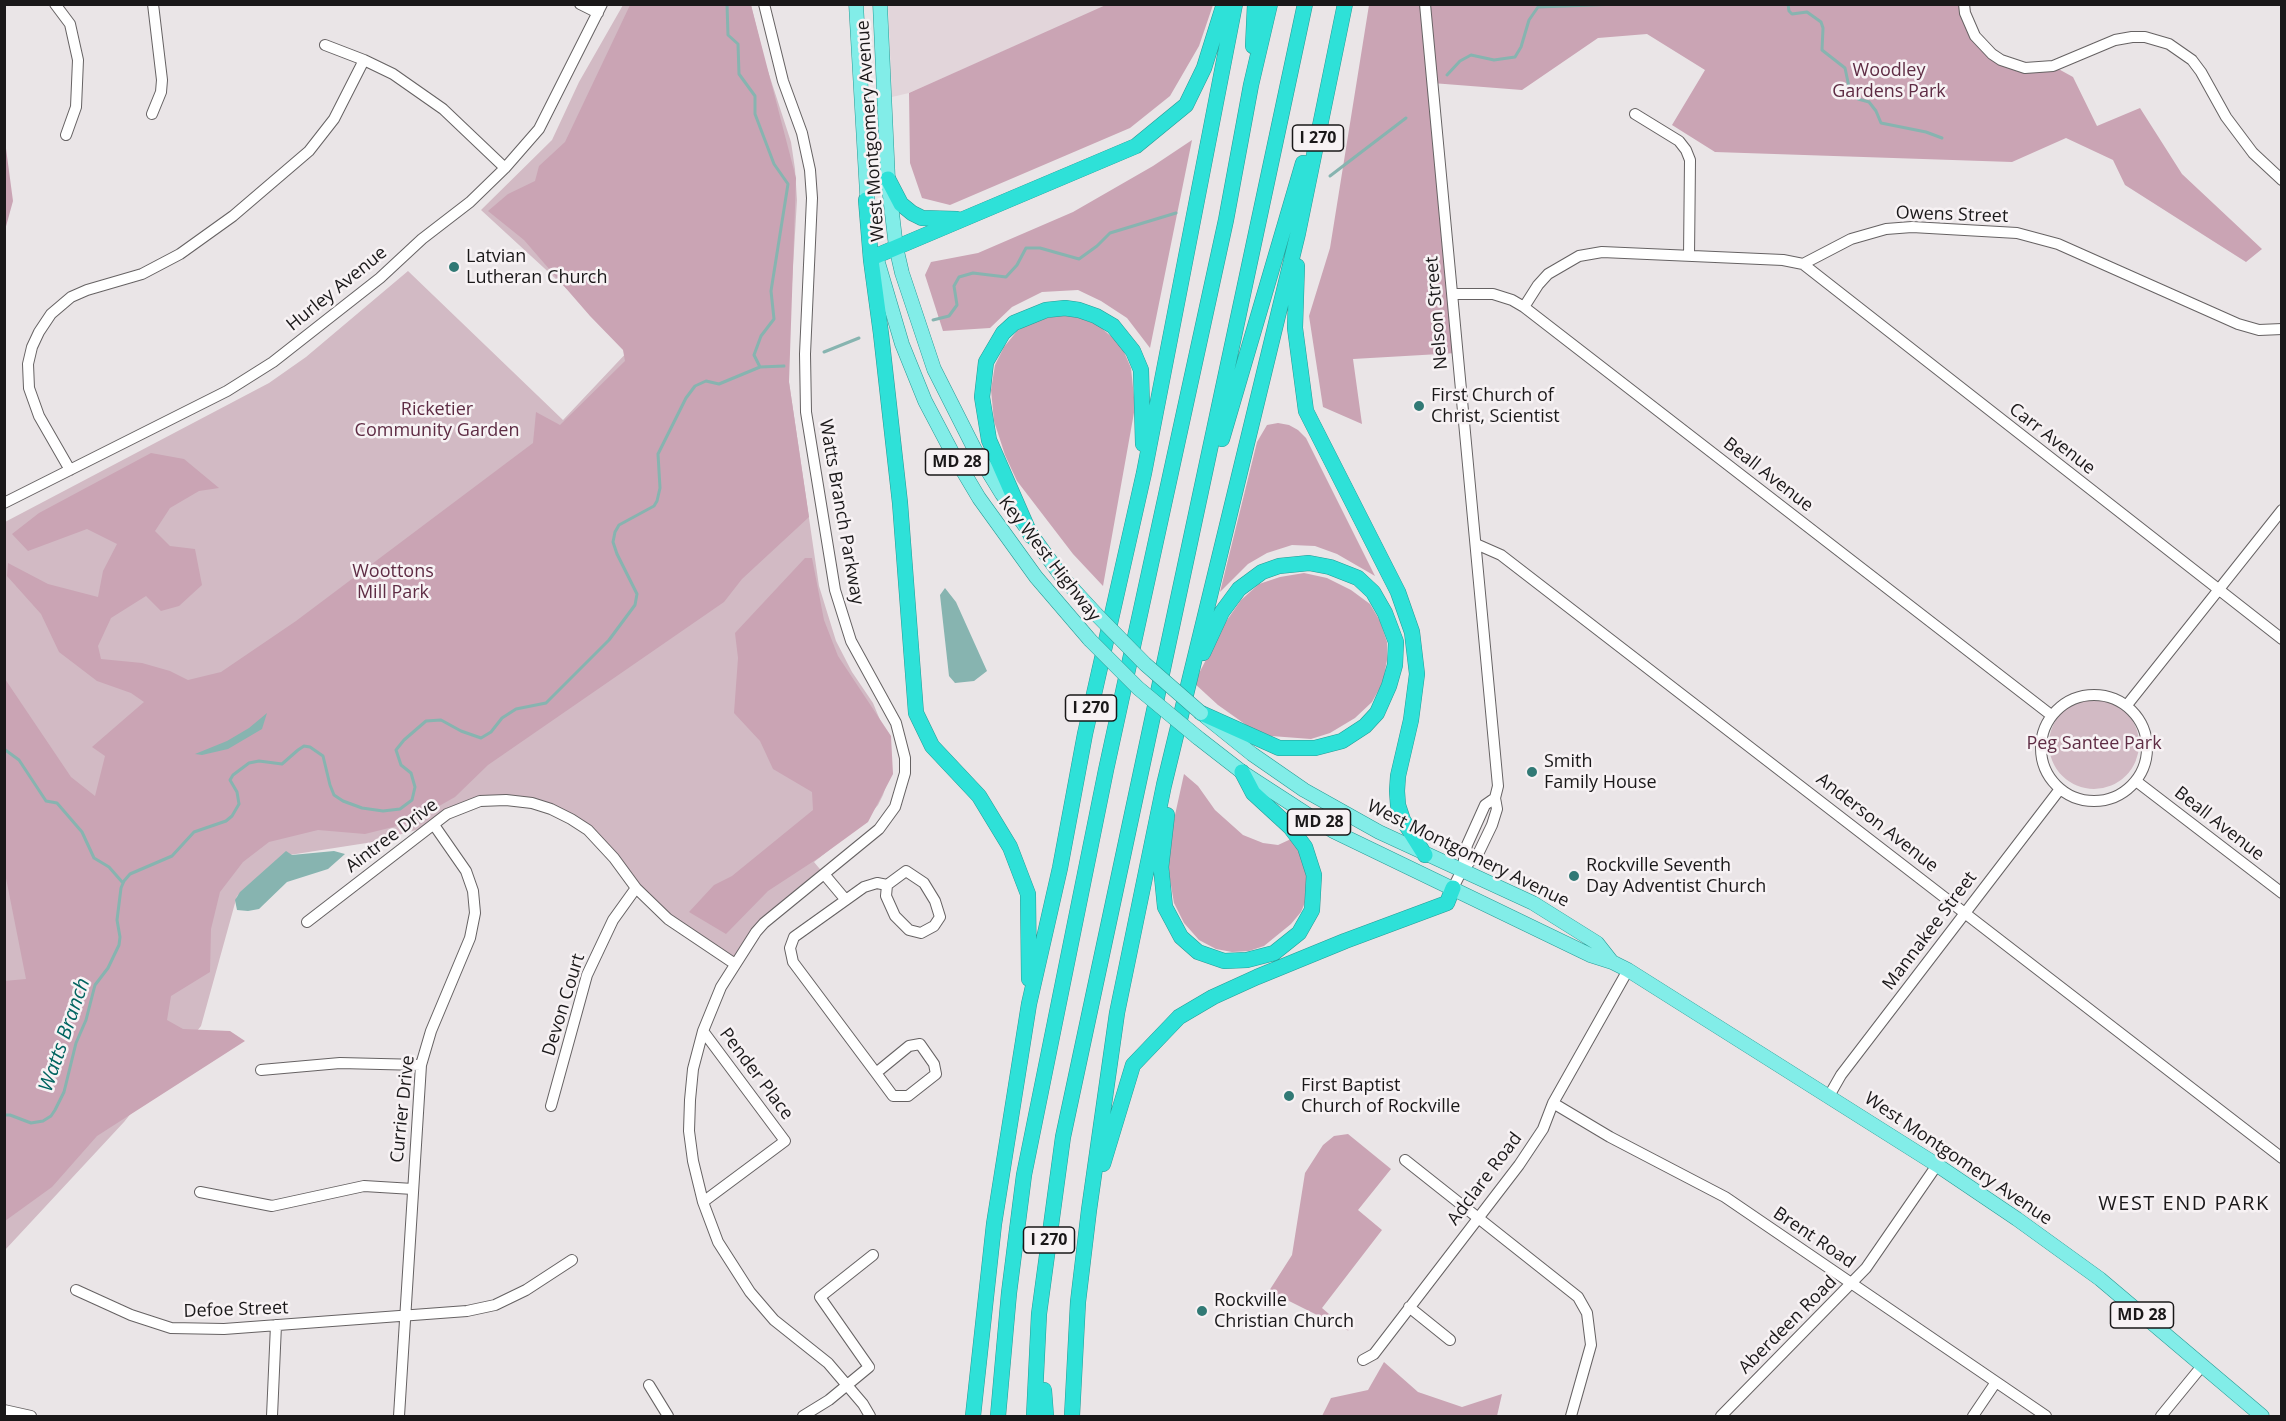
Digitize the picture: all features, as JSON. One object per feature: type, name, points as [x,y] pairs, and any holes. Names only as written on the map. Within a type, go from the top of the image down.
[{"type":"highway","points":[[876,256],[1136,146],[1186,105],[1204,68],[1224,4]]},
{"type":"highway","name":"I 270","points":[[973,1416],[994,1224],[1029,1004],[1085,734],[1144,473],[1235,4]]},
{"type":"highway","points":[[1251,85],[1255,4]]},
{"type":"highway","name":"I 270","points":[[998,1416],[1009,1293],[1024,1174],[1106,770],[1226,220],[1251,85],[1270,4]]},
{"type":"highway","name":"I 270","points":[[1034,1416],[1039,1314],[1063,1137],[1305,4]]},
{"type":"highway","name":"I 270","points":[[1072,1416],[1076,1329],[1089,1210],[1117,1013],[1170,758],[1298,233],[1345,4]]},
{"type":"highway","points":[[1189,548],[1293,202],[1339,36]]},
{"type":"highway","points":[[888,179],[901,204],[912,213],[922,218],[960,220]]},
{"type":"highway","points":[[866,200],[900,503],[916,713],[932,746],[979,795],[1010,847],[1028,894],[1029,1004]]},
{"type":"highway","points":[[1298,233],[1294,328],[1306,411],[1398,592],[1412,632],[1417,674],[1411,720],[1398,776],[1397,791],[1398,805],[1403,820],[1425,855]]},
{"type":"highway","points":[[1031,536],[989,440],[982,397],[986,362],[1003,333],[1014,323],[1046,310],[1065,308],[1096,316],[1113,326],[1133,351],[1141,370],[1144,473]]},
{"type":"highway","points":[[1188,686],[1222,612],[1239,589],[1262,572],[1279,566],[1309,563],[1330,567],[1358,578],[1373,592],[1385,613],[1395,642],[1395,665],[1389,686],[1377,713],[1365,726],[1342,741],[1315,748],[1279,748],[1201,713]]},
{"type":"highway","points":[[1170,758],[1161,867],[1165,907],[1181,937],[1198,952],[1224,961],[1247,960],[1274,953],[1299,933],[1312,910],[1314,875],[1305,847],[1290,827],[1253,793],[1242,772]]},
{"type":"highway","points":[[1089,1210],[1133,1065],[1179,1017],[1213,996],[1257,977],[1447,903],[1453,888]]},
{"type":"highway","points":[[1039,1314],[1046,1416]]},
{"type":"main road","name":"West Montgomery Avenue","points":[[856,4],[866,200]]},
{"type":"main road","name":"West Montgomery Avenue","points":[[880,4],[888,179],[896,247],[902,273],[934,369],[975,450],[1002,494],[1062,577],[1145,664],[1252,754],[1304,789],[1379,832],[1527,900],[1561,919],[1597,943],[1612,962]]},
{"type":"main road","name":"Key West Highway","points":[[866,200],[876,256],[892,314],[921,392],[979,498],[1036,578],[1090,640]]},
{"type":"main road","name":"West Montgomery Avenue","points":[[1090,640],[1138,688],[1197,737],[1242,772],[1333,831],[1590,955],[1628,970],[1937,1165],[2100,1279],[2262,1416]]},
{"type":"street","points":[[55,4],[70,24],[78,60],[76,107],[66,135]]},
{"type":"street","points":[[152,114],[161,92],[162,80],[153,4]]},
{"type":"street","points":[[580,4],[600,9]]},
{"type":"street","name":"Watts Branch Parkway","points":[[764,4],[783,81],[802,133],[810,170],[812,198],[804,354],[806,412],[835,590],[851,641],[896,723],[905,758],[902,785],[895,807],[879,829],[764,923],[721,987],[703,1031],[693,1069],[689,1131],[693,1161],[703,1202],[718,1242],[750,1292],[774,1320],[828,1363],[870,1416]]},
{"type":"street","name":"Nelson Street","points":[[1425,4],[1497,786],[1495,798],[1497,809],[1479,852],[1462,870],[1453,888]]},
{"type":"street","points":[[1964,4],[1965,13],[1975,36],[1986,48],[2001,60],[2025,68],[2053,66],[2115,40],[2132,37],[2145,37],[2169,44],[2192,60],[2202,72],[2226,117],[2253,153],[2282,180]]},
{"type":"street","name":"Hurley Avenue","points":[[4,503],[227,391],[273,362],[377,280],[422,239],[470,202],[505,168],[539,129],[600,9]]},
{"type":"street","points":[[325,45],[393,74],[443,109],[505,168]]},
{"type":"street","points":[[70,470],[39,416],[29,388],[28,364],[32,347],[51,314],[71,297],[142,274],[180,254],[233,216],[309,151],[334,119],[364,60]]},
{"type":"street","points":[[1635,114],[1678,141],[1686,150],[1690,160],[1689,256]]},
{"type":"street","name":"Owens Street","points":[[1803,264],[1851,239],[1886,229],[1912,227],[2017,233],[2058,244],[2238,324],[2259,330],[2282,329]]},
{"type":"street","points":[[1524,307],[1548,274],[1578,256],[1602,252],[1784,260],[1803,264]]},
{"type":"street","name":"Carr Avenue","points":[[1803,264],[2282,639]]},
{"type":"street","name":"Beall Avenue","points":[[1452,294],[1493,294],[1512,300],[1524,307],[2051,715]]},
{"type":"street","points":[[2127,705],[2282,510]]},
{"type":"street","name":"Anderson Avenue","points":[[1476,544],[1501,555],[2282,1158]]},
{"type":"street","points":[[2095,694],[2112,697],[2127,705],[2142,725],[2148,750],[2144,766],[2136,781],[2124,792],[2108,799],[2091,801],[2075,798],[2060,789],[2049,777],[2042,762],[2040,745],[2043,729],[2051,715],[2064,703],[2079,696],[2095,694]]},
{"type":"street","name":"Beall Avenue","points":[[2136,781],[2282,893]]},
{"type":"street","name":"Mannakee Street","points":[[1829,1096],[1841,1075],[2060,789]]},
{"type":"street","name":"Aintree Drive","points":[[307,922],[447,814],[480,801],[506,800],[532,803],[571,819],[602,844],[636,888],[668,919],[735,964]]},
{"type":"street","name":"Currier Drive","points":[[399,1416],[421,1065],[431,1031],[470,938],[475,912],[473,891],[466,871],[434,825]]},
{"type":"street","points":[[876,1072],[909,1046],[920,1044],[934,1064],[936,1074],[908,1096],[893,1096],[793,962],[789,948],[795,937],[864,887],[877,883],[887,885],[906,871],[924,883],[935,901],[940,917],[934,926],[921,933],[909,930],[895,916],[886,896],[887,885]]},
{"type":"street","points":[[824,874],[845,900]]},
{"type":"street","name":"Devon Court","points":[[551,1106],[587,975],[613,920],[636,888]]},
{"type":"street","name":"Adclare Road","points":[[1363,1360],[1374,1354],[1519,1165],[1543,1129],[1553,1103],[1628,970]]},
{"type":"street","name":"Pender Place","points":[[703,1031],[785,1141],[703,1202]]},
{"type":"street","points":[[261,1070],[340,1063],[421,1065]]},
{"type":"street","name":"Brent Road","points":[[1553,1103],[1610,1137],[1725,1197],[2046,1416]]},
{"type":"street","points":[[1405,1160],[1578,1297],[1587,1313],[1591,1345],[1571,1416]]},
{"type":"street","name":"Aberdeen Road","points":[[1721,1416],[1866,1268],[1937,1165]]},
{"type":"street","points":[[200,1192],[272,1206],[364,1186],[412,1189]]},
{"type":"street","points":[[803,1416],[847,1386],[869,1367],[820,1297],[873,1255]]},
{"type":"street","name":"Defoe Street","points":[[76,1290],[131,1315],[171,1328],[225,1329],[467,1311],[495,1305],[526,1290],[572,1260]]},
{"type":"street","points":[[1409,1307],[1450,1340]]},
{"type":"street","points":[[272,1416],[276,1325]]},
{"type":"street","points":[[2161,1416],[2202,1366]]},
{"type":"street","points":[[1973,1416],[1996,1382]]},
{"type":"street","points":[[649,1385],[668,1416]]},
{"type":"street","points":[[4,1410],[31,1416]]},
{"type":"shaded area","points":[[888,5],[1108,5],[909,93],[892,97]]},
{"type":"green space","points":[[1108,4],[1213,5],[1199,46],[1170,96],[1130,128],[950,205],[922,198],[910,163],[909,93]]},
{"type":"green space","name":"Woottons Mill Park","points":[[623,5],[751,5],[765,62],[791,142],[795,169],[797,200],[789,334],[789,382],[819,586],[836,641],[852,672],[873,703],[885,732],[888,780],[883,795],[863,823],[814,862],[824,874],[764,923],[735,964],[668,919],[602,844],[551,809],[480,801],[434,825],[373,842],[283,856],[237,896],[201,1026],[124,1122],[5,1250],[5,522],[269,383],[306,357],[408,271],[563,420],[631,348],[481,210],[552,140],[579,82]]},
{"type":"green space","name":"Woottons Mill Park","points":[[630,5],[751,5],[796,178],[789,382],[809,517],[742,579],[724,602],[488,765],[455,797],[409,823],[365,834],[318,830],[269,842],[243,862],[220,892],[211,929],[210,972],[171,996],[167,1020],[183,1029],[230,1031],[245,1041],[97,1136],[52,1187],[5,1221],[4,981],[26,979],[5,873],[5,679],[71,777],[95,796],[105,756],[92,747],[144,702],[131,693],[97,681],[59,652],[41,614],[7,576],[8,563],[48,584],[98,597],[103,571],[117,544],[87,529],[28,551],[12,534],[39,513],[151,453],[184,459],[219,488],[199,491],[170,508],[155,531],[170,546],[195,549],[202,585],[179,606],[161,611],[146,596],[111,618],[98,646],[101,659],[142,663],[170,671],[188,680],[221,672],[296,621],[533,443],[536,412],[560,425],[625,361],[623,350],[524,240],[488,211],[508,194],[535,181],[539,166],[565,142]]},
{"type":"green space","name":"Woodley Gardens Park","points":[[1369,5],[1964,5],[1975,36],[2001,60],[2053,66],[2073,77],[2097,126],[2140,108],[2182,174],[2262,249],[2246,262],[2125,185],[2113,160],[2066,138],[2012,162],[1715,152],[1672,125],[1705,70],[1647,34],[1598,38],[1522,90],[1432,83],[1457,353],[1353,359],[1362,424],[1323,407],[1309,316],[1330,248]]},
{"type":"green space","points":[[1192,140],[1150,348],[1127,318],[1101,301],[1078,290],[1042,292],[1012,307],[990,328],[943,331],[925,275],[931,262],[978,253],[1073,212],[1153,166]]},
{"type":"green space","points":[[4,141],[13,201],[5,230]]},
{"type":"green space","points":[[1055,316],[1075,316],[1098,325],[1121,345],[1131,368],[1135,407],[1103,586],[1073,554],[1017,481],[1005,455],[994,421],[991,390],[995,365],[1004,347],[1017,331],[1031,322]]},
{"type":"green space","points":[[1278,423],[1289,425],[1306,438],[1375,576],[1337,554],[1315,546],[1292,545],[1267,553],[1248,564],[1220,592],[1257,442],[1267,425]]},
{"type":"green space","points":[[805,558],[812,558],[824,620],[838,656],[891,736],[893,774],[868,822],[768,891],[726,934],[689,912],[714,885],[732,876],[813,810],[812,792],[773,769],[760,741],[734,713],[738,658],[735,633]]},
{"type":"green space","points":[[1304,573],[1327,578],[1351,590],[1370,604],[1380,621],[1387,642],[1383,682],[1372,702],[1355,718],[1330,733],[1311,739],[1271,736],[1249,727],[1218,705],[1194,683],[1225,623],[1241,600],[1259,584],[1280,577]]},
{"type":"green space","name":"Peg Santee Park","points":[[2094,699],[2111,703],[2126,712],[2135,727],[2139,744],[2135,761],[2126,776],[2111,785],[2094,789],[2077,785],[2062,776],[2053,761],[2049,744],[2053,727],[2062,712],[2077,703]]},
{"type":"green space","points":[[1184,774],[1198,786],[1215,810],[1243,835],[1263,843],[1278,845],[1291,839],[1300,849],[1308,877],[1306,900],[1301,912],[1291,924],[1264,946],[1249,951],[1232,952],[1216,949],[1199,940],[1184,923],[1174,903],[1166,856]]},
{"type":"green space","points":[[1348,1134],[1391,1169],[1358,1210],[1382,1230],[1322,1308],[1349,1331],[1269,1291],[1292,1255],[1305,1173],[1323,1145],[1334,1136]]},
{"type":"green space","points":[[1384,1362],[1418,1392],[1462,1407],[1502,1394],[1497,1416],[1322,1416],[1331,1398],[1368,1390]]},
{"type":"water","points":[[945,588],[956,602],[987,671],[974,681],[955,683],[949,676],[940,595]]},
{"type":"water","points":[[267,713],[262,729],[228,749],[202,755],[195,754],[227,741],[249,728]]},
{"type":"water","points":[[286,851],[292,855],[334,851],[345,854],[328,869],[287,882],[259,909],[237,910],[235,900],[240,892]]},
{"type":"waterway","points":[[727,4],[728,35],[738,44],[739,74],[755,96],[755,114],[774,164],[788,184],[771,291],[774,319],[761,336],[754,355],[760,367]]},
{"type":"waterway","points":[[1447,75],[1460,61],[1471,55],[1494,60],[1515,57],[1521,47],[1529,20],[1538,7],[1619,4]]},
{"type":"waterway","points":[[1788,4],[1792,14],[1807,12],[1821,22],[1822,50],[1845,68],[1849,87],[1858,99],[1869,102],[1881,123],[1926,132],[1942,138]]},
{"type":"waterway","points":[[1330,176],[1406,118]]},
{"type":"waterway","points":[[933,320],[949,316],[957,305],[954,286],[959,277],[973,273],[1006,277],[1017,265],[1026,248],[1040,248],[1079,259],[1110,233],[1176,213]]},
{"type":"waterway","points":[[824,352],[859,338]]},
{"type":"waterway","name":"Watts Branch","points":[[4,1115],[31,1123],[43,1121],[51,1116],[64,1092],[76,1043],[86,1020],[95,985],[108,968],[119,945],[117,920],[124,881],[130,874],[172,856],[194,832],[226,821],[232,816],[239,804],[237,792],[230,780],[233,775],[249,763],[259,761],[282,764],[304,746],[310,747],[323,756],[334,795],[362,808],[383,811],[400,809],[412,800],[415,787],[411,773],[401,765],[396,750],[426,721],[441,720],[461,731],[481,738],[491,732],[502,718],[516,709],[546,703],[609,640],[635,605],[637,594],[617,554],[613,542],[615,532],[619,525],[654,506],[657,501],[660,488],[658,454],[686,398],[695,386],[706,381],[719,384],[760,367],[784,366]]},
{"type":"waterway","points":[[4,749],[19,760],[46,801],[57,803],[82,832],[94,858],[109,867],[123,883]]},
{"type":"place","name":"Latvian Lutheran Church","points":[[454,267]]},
{"type":"place","name":"First Church of Christ, Scientist","points":[[1419,406]]},
{"type":"place","name":"Smith Family House","points":[[1532,772]]},
{"type":"place","name":"Rockville Seventh Day Adventist Church","points":[[1574,876]]},
{"type":"place","name":"First Baptist Church of Rockville","points":[[1289,1096]]},
{"type":"place","name":"Rockville Christian Church","points":[[1202,1311]]},
{"type":"district","name":"WEST END PARK","points":[[2184,1204]]},
{"type":"park label","name":"Ricketier Community Garden","points":[[437,420]]}]
